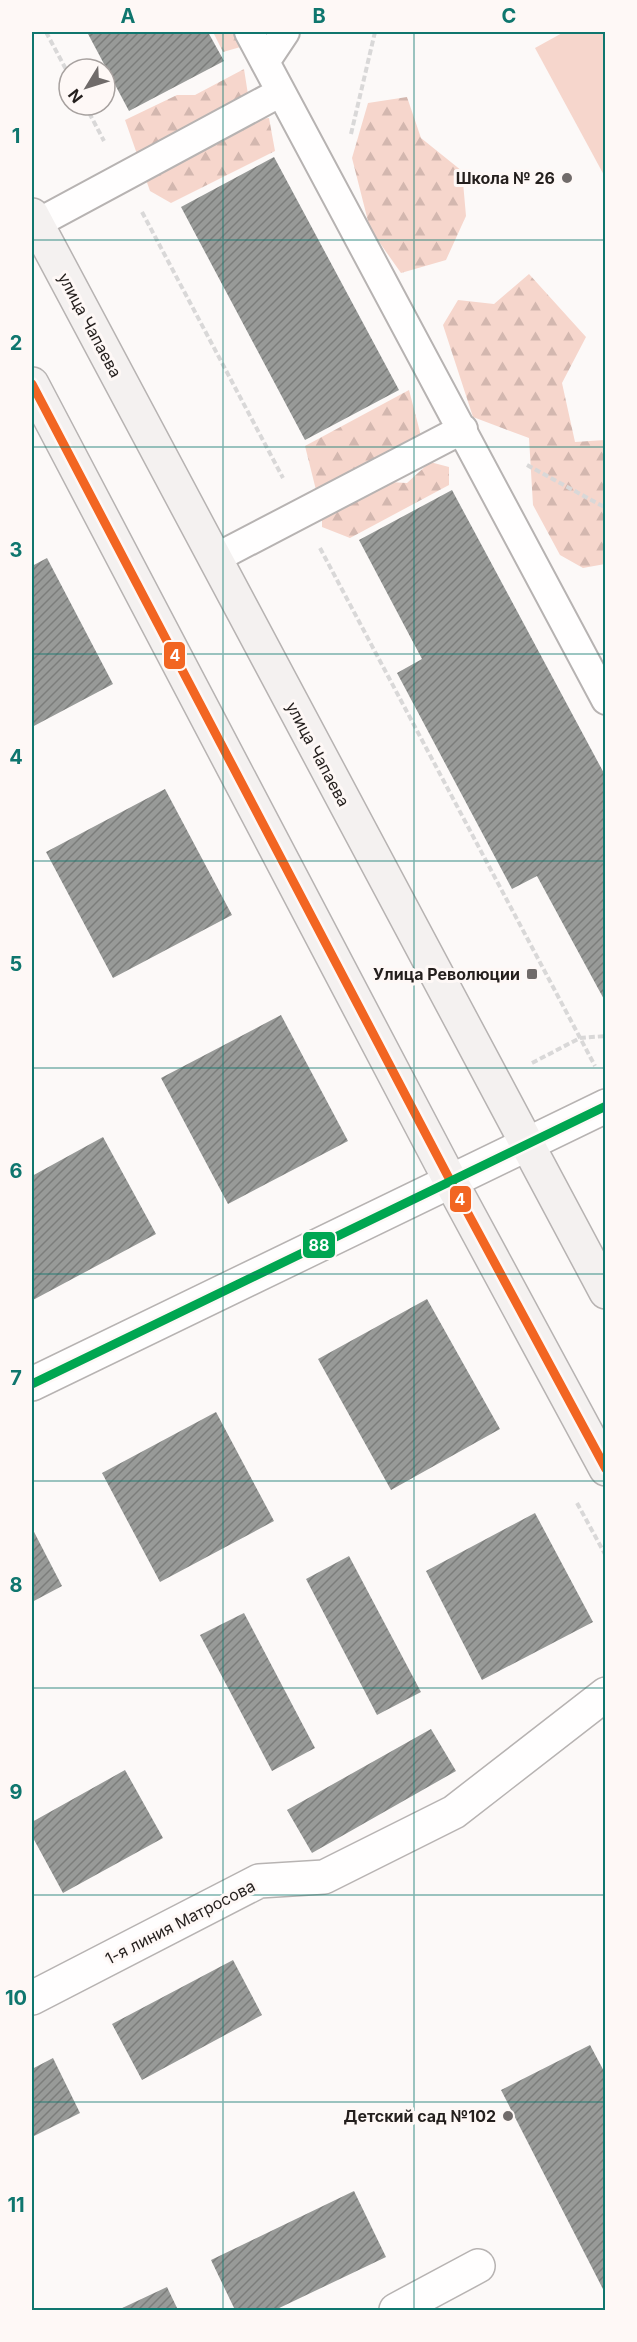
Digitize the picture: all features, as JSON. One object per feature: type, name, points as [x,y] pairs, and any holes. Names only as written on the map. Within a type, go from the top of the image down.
[{"type":"street","name":"улица Чапаева","points":[[34,219],[606,1292]]},
{"type":"street","points":[[32,384],[451,1182],[606,1469]]},
{"type":"street","points":[[32,1384],[529,1145],[603,1092]]},
{"type":"street","name":"1-я линия Матросова","points":[[32,1998],[259,1881],[324,1878],[454,1812],[606,1694]]},
{"type":"street","points":[[396,2310],[478,2266]]},
{"type":"lane","points":[[249,32],[606,699]]},
{"type":"lane","points":[[265,62],[285,32]]},
{"type":"lane","points":[[34,219],[124,178],[281,92]]},
{"type":"lane","points":[[214,559],[463,429]]},
{"type":"path","points":[[46,32],[59,57]]},
{"type":"path","points":[[337,195],[375,32]]},
{"type":"path","points":[[91,117],[301,512],[603,1092]]},
{"type":"path","points":[[524,463],[606,508]]},
{"type":"green space","points":[[213,32],[240,32],[244,46],[223,52]]},
{"type":"green space","points":[[564,32],[605,32],[605,177],[535,48]]},
{"type":"green space","points":[[244,69],[252,120],[269,118],[275,151],[171,203],[150,191],[125,120],[177,95],[195,95]]},
{"type":"green space","points":[[407,97],[421,138],[462,171],[466,216],[446,260],[401,273],[370,229],[352,158],[368,103]]},
{"type":"green space","points":[[529,274],[586,337],[562,383],[575,442],[605,440],[605,564],[583,568],[560,555],[533,505],[529,438],[473,417],[443,325],[458,300],[494,304]]},
{"type":"green space","points":[[409,390],[421,436],[389,482],[407,483],[430,462],[449,467],[449,485],[350,538],[322,527],[322,514],[305,446]]},
{"type":"building","points":[[87,32],[208,32],[224,61],[129,111],[117,88],[117,57],[100,57]]},
{"type":"building","points":[[274,157],[399,390],[305,440],[181,207]]},
{"type":"building","points":[[452,490],[606,777],[606,1003],[537,876],[512,889],[397,673],[422,659],[359,540]]},
{"type":"building","points":[[47,558],[113,684],[32,727],[32,566]]},
{"type":"building","points":[[165,789],[232,915],[113,978],[46,852]]},
{"type":"building","points":[[281,1015],[348,1141],[228,1204],[161,1078]]},
{"type":"building","points":[[103,1137],[156,1234],[33,1300],[32,1176]]},
{"type":"building","points":[[427,1299],[500,1429],[391,1490],[318,1359]]},
{"type":"building","points":[[216,1412],[274,1521],[160,1582],[102,1473]]},
{"type":"building","points":[[535,1513],[593,1622],[482,1680],[426,1571]]},
{"type":"building","points":[[32,1528],[62,1586],[32,1602]]},
{"type":"building","points":[[349,1556],[421,1692],[377,1715],[306,1579]]},
{"type":"building","points":[[244,1613],[315,1748],[272,1771],[200,1635]]},
{"type":"building","points":[[431,1729],[456,1771],[312,1853],[287,1810]]},
{"type":"building","points":[[125,1770],[163,1838],[63,1893],[32,1836],[32,1822]]},
{"type":"building","points":[[233,1960],[262,2015],[142,2080],[112,2024]]},
{"type":"building","points":[[590,2045],[606,2075],[606,2295],[501,2090]]},
{"type":"building","points":[[53,2058],[80,2113],[32,2137],[32,2069]]},
{"type":"building","points":[[354,2191],[386,2257],[275,2310],[235,2310],[211,2260]]},
{"type":"building","points":[[167,2287],[178,2310],[118,2310]]},
{"type":"transit line","name":"4","points":[[32,384],[451,1182],[606,1469]]},
{"type":"transit line","name":"88","points":[[32,1384],[606,1106]]},
{"type":"place","name":"Школа № 26","points":[[567,178]]},
{"type":"place","name":"Улица Революции","points":[[532,974]]},
{"type":"place","name":"Детский сад №102","points":[[508,2116]]}]
